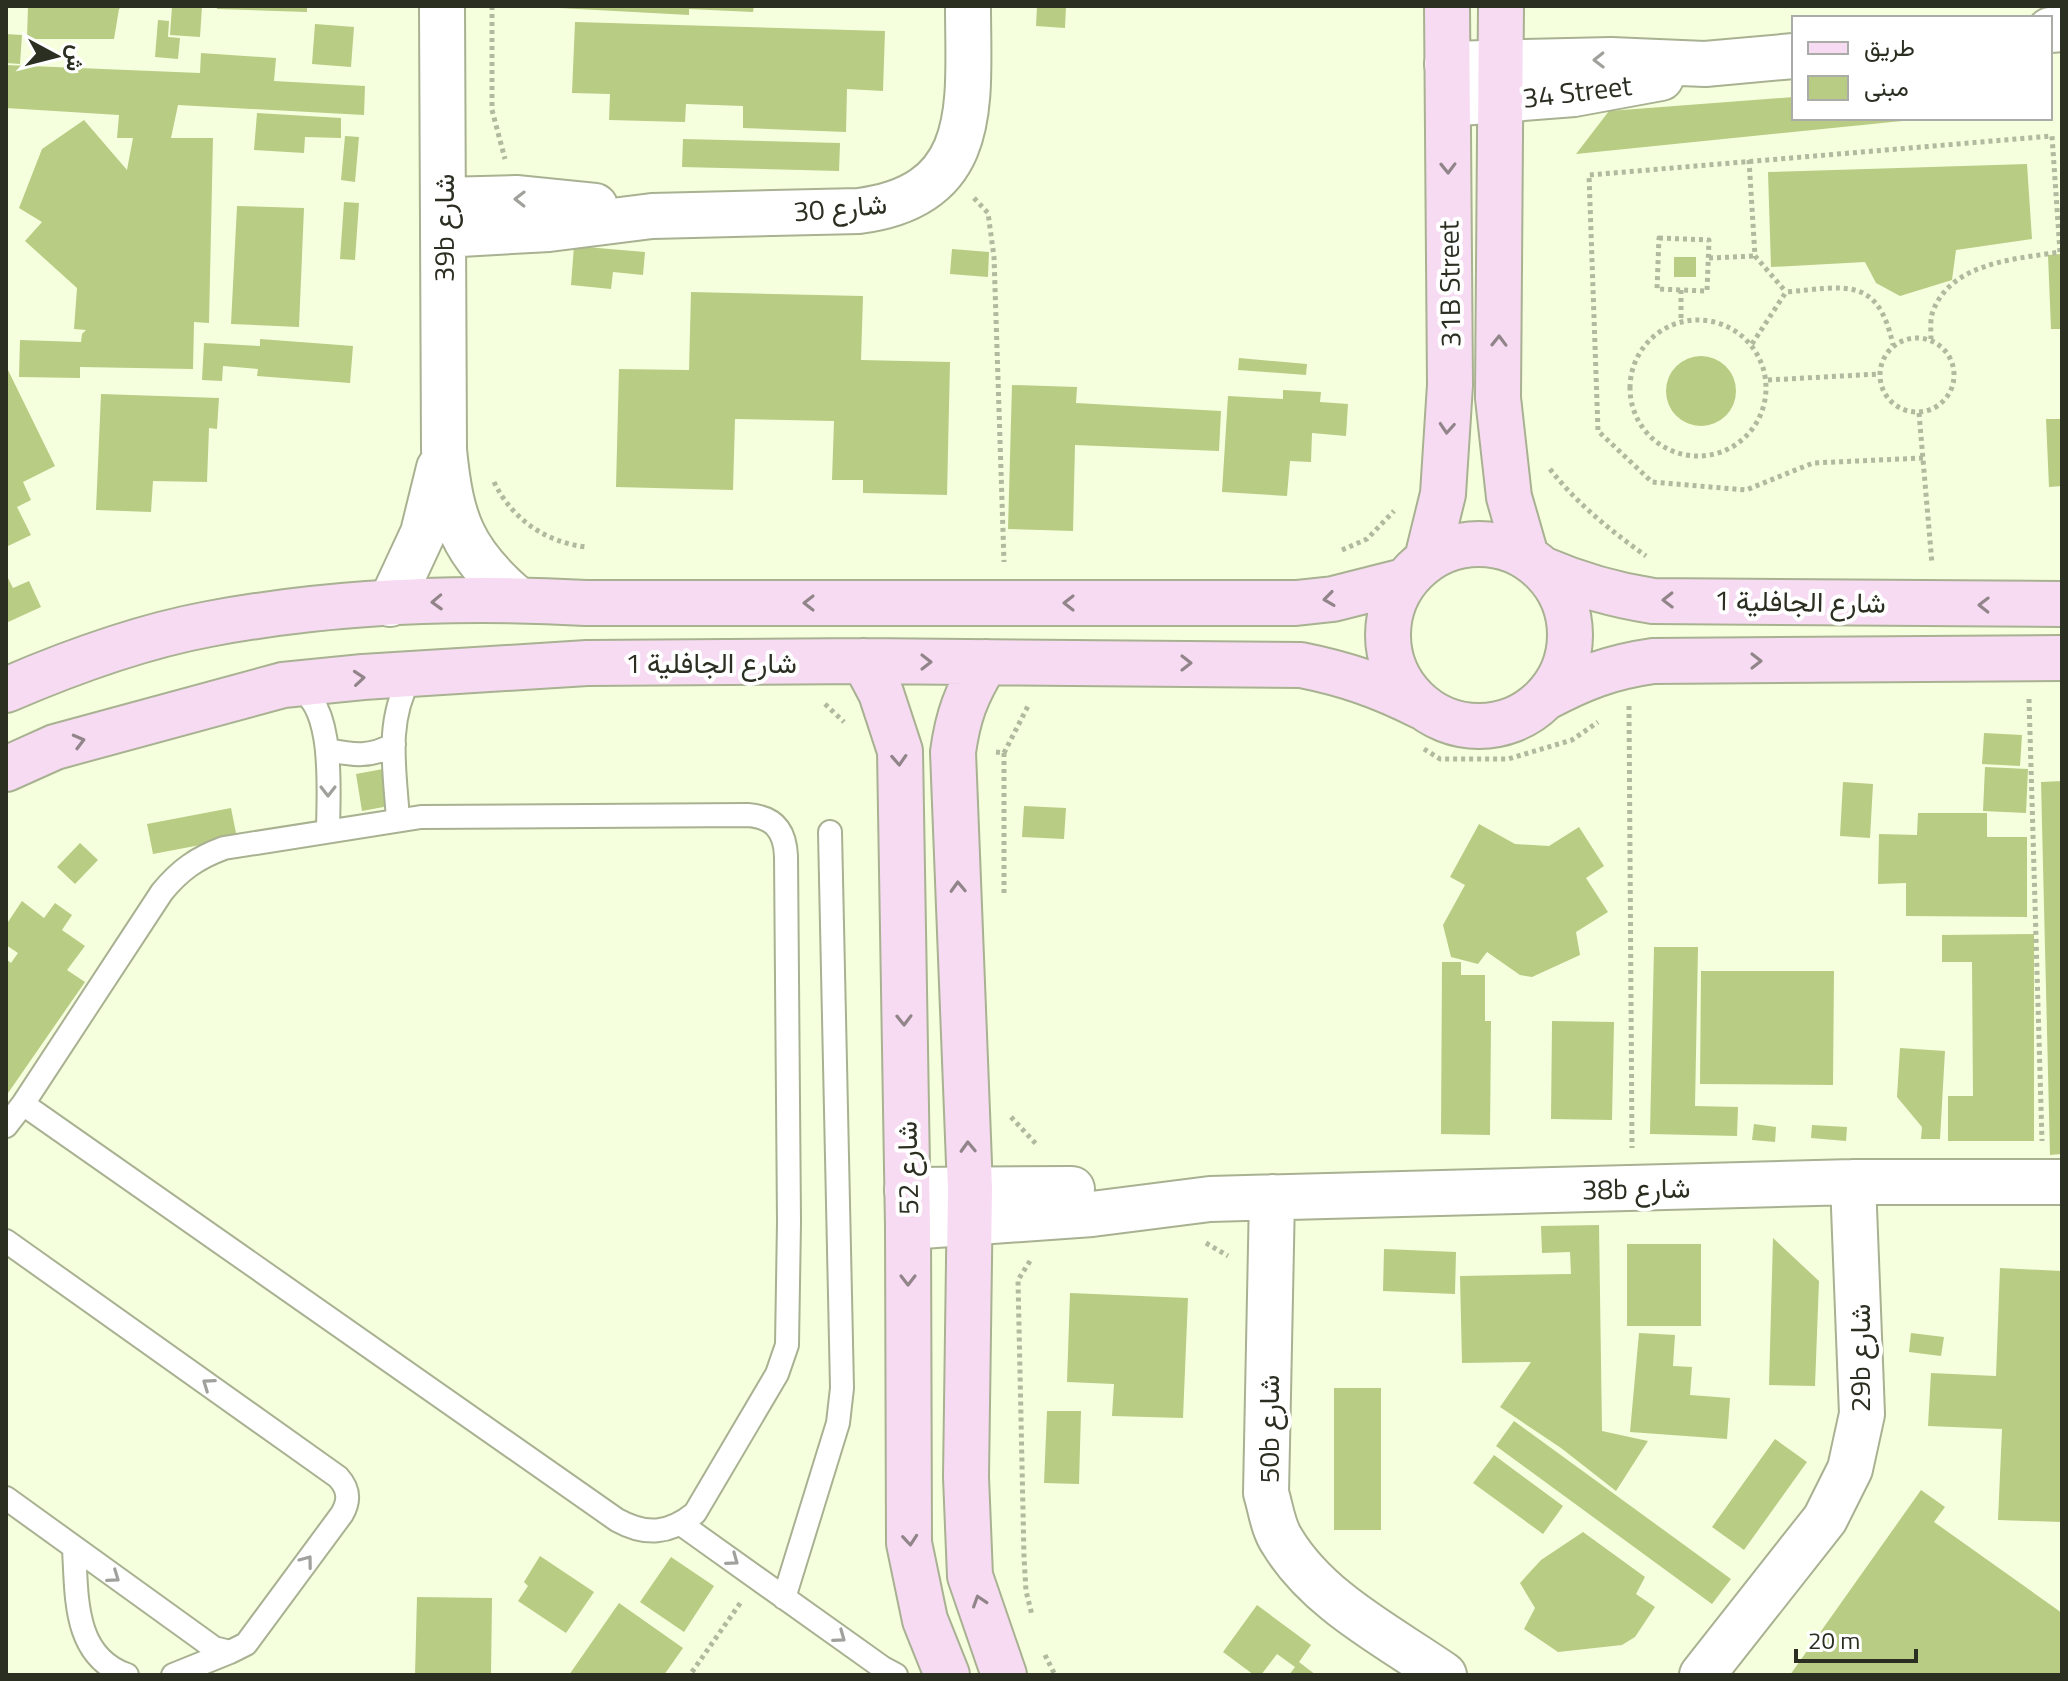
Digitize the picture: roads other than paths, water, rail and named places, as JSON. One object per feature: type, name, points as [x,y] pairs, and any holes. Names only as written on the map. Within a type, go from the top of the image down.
[{"type":"street","name":"39b شارع","points":[[442,6],[444,450],[449,497],[458,528],[474,555],[494,579],[517,599]]},
{"type":"street","name":"شارع 30","points":[[443,218],[584,226],[652,216],[859,211],[888,207],[914,195],[937,177],[955,152],[966,123],[968,6]]},
{"type":"street","name":"31B Street","points":[[1416,570],[1443,494],[1450,385],[1447,6]]},
{"type":"street","name":"31B Street","points":[[1501,6],[1498,398],[1509,497],[1534,563]]},
{"type":"street","name":"34 Street","points":[[1447,84],[1501,81],[1608,90],[1705,64],[1792,56]]},
{"type":"street","name":"شارع 30","points":[[443,218],[516,198],[586,204],[652,216]]},
{"type":"street","name":"39b شارع","points":[[390,604],[423,533],[444,450]]},
{"type":"street","points":[[6,690],[128,644],[207,625],[292,611],[517,599],[586,603],[1296,603],[1333,599],[1416,570],[1450,548],[1476,543],[1502,546],[1534,563],[1562,599],[1570,633],[1564,668],[1545,698],[1518,718],[1485,727],[1452,723],[1420,726],[1388,648],[1390,613],[1416,570]]},
{"type":"street","name":"شارع الجافلية 1","points":[[1534,563],[1578,585],[1653,601],[2062,604]]},
{"type":"street","name":"شارع الجافلية 1","points":[[1545,698],[1579,680],[1615,667],[1653,661],[2045,658]]},
{"type":"street","name":"شارع الجافلية 1","points":[[6,769],[55,747],[283,685],[587,663],[864,661],[1301,665],[1384,687],[1420,726]]},
{"type":"street","name":"شارع 52","points":[[864,661],[881,693],[900,751],[908,1208],[909,1543],[925,1620],[947,1675]]},
{"type":"street","points":[[986,662],[957,720],[953,752],[969,1206],[966,1477],[970,1576],[1004,1675]]},
{"type":"street","name":"38b شارع","points":[[908,1208],[1052,1203],[1131,1191],[1210,1199],[1853,1182],[2052,1182]]},
{"type":"street","name":"29b شارع","points":[[1702,1675],[1825,1519],[1850,1469],[1862,1414],[1853,1182]]},
{"type":"street","name":"50b شارع","points":[[1272,1197],[1266,1493],[1280,1538],[1306,1576],[1444,1675]]},
{"type":"lane","points":[[398,820],[394,721],[399,698],[410,678],[425,673]]},
{"type":"lane","points":[[283,685],[298,688],[314,705],[324,726],[328,750],[328,831]]},
{"type":"lane","points":[[328,750],[364,756],[394,744]]},
{"type":"lane","points":[[6,1126],[162,892],[179,872],[200,857],[224,848],[421,817],[748,815],[761,816],[781,831],[786,856],[787,1345],[777,1374],[695,1513],[681,1524],[664,1531],[647,1532],[617,1520],[23,1104]]},
{"type":"lane","points":[[784,1598],[838,1423],[842,1388],[830,832]]},
{"type":"lane","points":[[6,1241],[345,1484],[347,1505],[342,1514],[246,1644],[173,1675]]},
{"type":"lane","points":[[6,1498],[214,1648],[230,1652]]},
{"type":"lane","points":[[681,1524],[896,1675]]},
{"type":"lane","points":[[74,1549],[78,1616],[85,1638],[97,1657],[127,1675]]}]
